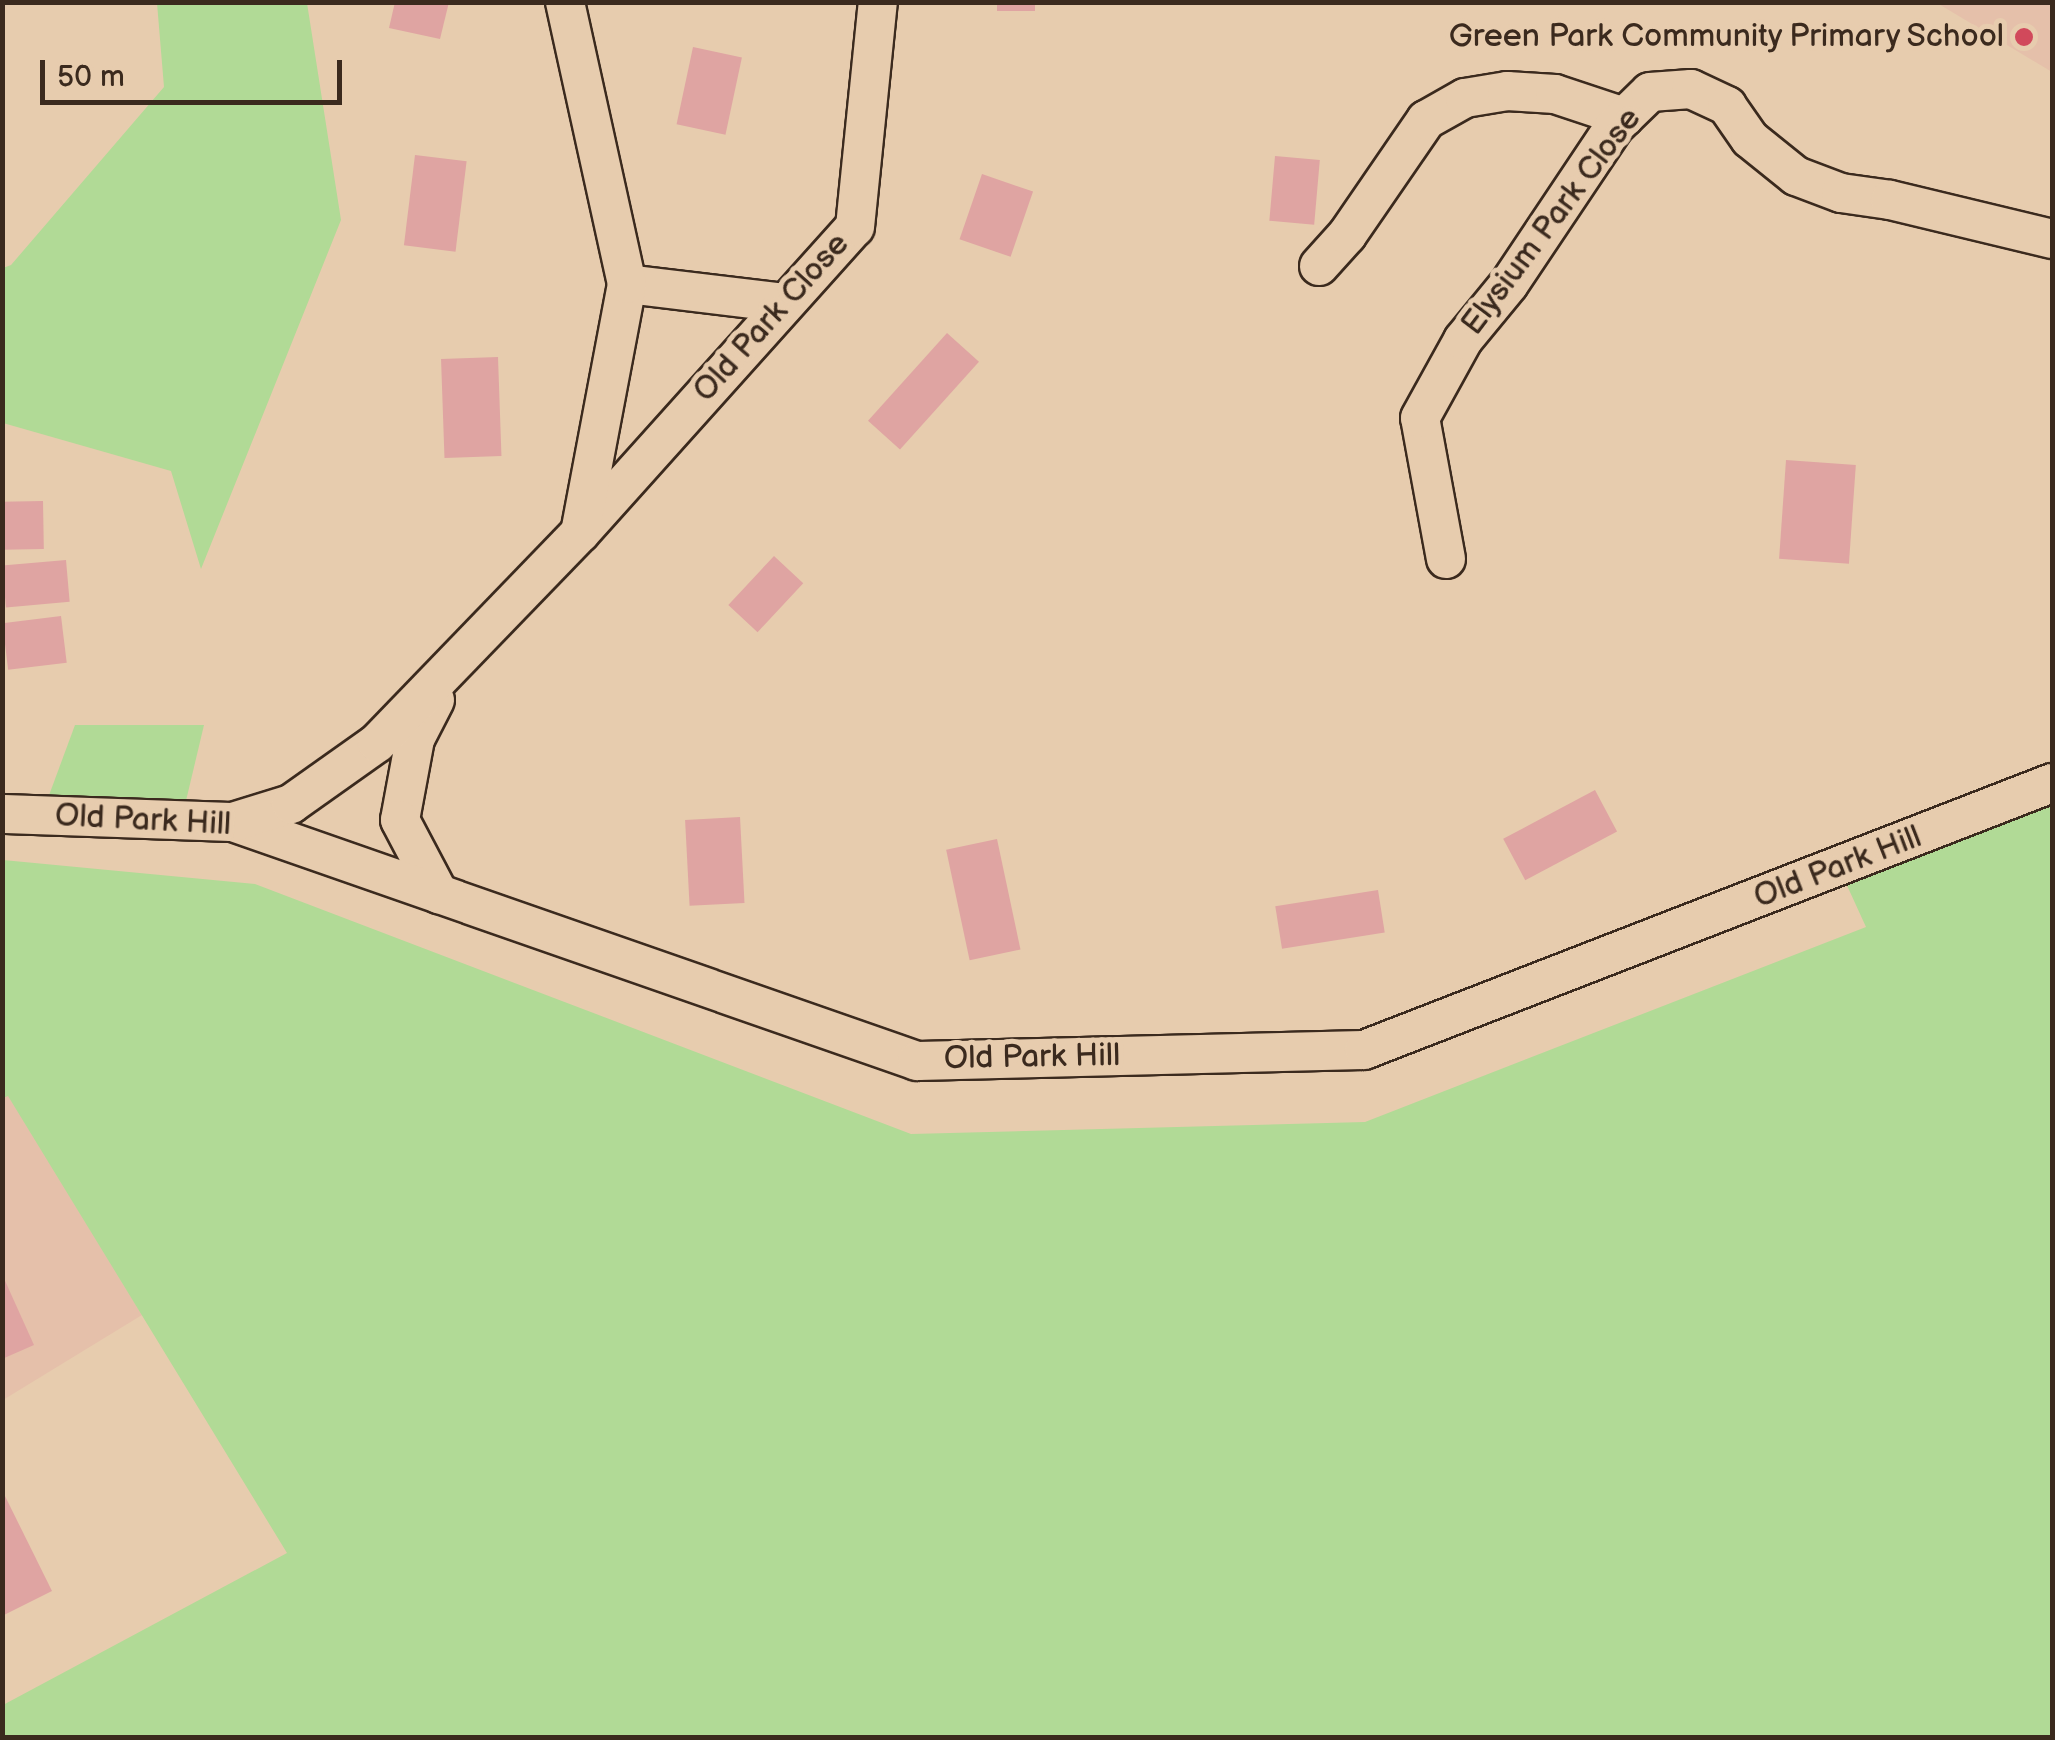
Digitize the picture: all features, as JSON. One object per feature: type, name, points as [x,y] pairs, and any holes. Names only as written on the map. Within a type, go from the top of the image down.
[{"type":"street","points":[[565,2],[626,284],[580,533]]},
{"type":"street","name":"Old Park Close","points":[[233,822],[291,804],[377,743],[580,533],[855,227],[878,2]]},
{"type":"street","name":"Elysium Park Close","points":[[1446,559],[1420,418],[1463,340],[1509,284],[1624,117],[1650,92],[1691,89],[1728,106],[1750,140],[1796,176],[1841,192],[2052,239]]},
{"type":"street","points":[[1319,266],[1346,236],[1426,120],[1465,98],[1506,91],[1555,94],[1624,117]]},
{"type":"street","points":[[626,284],[784,303]]},
{"type":"street","points":[[439,894],[400,820],[415,739],[452,666]]},
{"type":"street","name":"Old Park Hill","points":[[2,814],[233,822],[917,1061],[1364,1050],[2052,783]]},
{"type":"shaded area","name":"Green Park Community Primary School","points":[[1937,3],[2052,3],[2052,72]]},
{"type":"shaded area","points":[[8,1095],[142,1315],[3,1400],[2,1098]]},
{"type":"green space","points":[[157,3],[307,3],[341,220],[201,569],[171,471],[3,423],[3,268],[11,265],[164,87]]},
{"type":"green space","points":[[75,725],[204,725],[185,805],[48,798]]},
{"type":"green space","points":[[2052,783],[2052,1737],[3,1738],[3,1705],[287,1553],[8,1096],[3,1098],[3,860],[255,884],[911,1134],[1365,1122],[1866,927],[1839,868]]},
{"type":"building","points":[[395,2],[449,2],[440,39],[389,28]]},
{"type":"building","points":[[997,2],[1035,2],[1035,11],[997,11]]},
{"type":"building","points":[[693,47],[742,57],[725,135],[677,124]]},
{"type":"building","points":[[415,155],[467,161],[456,252],[404,245]]},
{"type":"building","points":[[1275,156],[1320,160],[1314,225],[1269,221]]},
{"type":"building","points":[[982,174],[1033,192],[1011,257],[960,239]]},
{"type":"building","points":[[947,333],[979,362],[900,449],[868,421]]},
{"type":"building","points":[[498,357],[501,456],[444,458],[441,359]]},
{"type":"building","points":[[1786,460],[1856,465],[1849,564],[1779,559]]},
{"type":"building","points":[[43,501],[44,549],[3,550],[2,502]]},
{"type":"building","points":[[774,556],[803,583],[758,632],[728,605]]},
{"type":"building","points":[[66,560],[70,602],[6,607],[2,566]]},
{"type":"building","points":[[61,616],[67,663],[8,670],[2,623]]},
{"type":"building","points":[[1595,790],[1617,831],[1525,880],[1503,839]]},
{"type":"building","points":[[740,817],[745,903],[690,906],[685,820]]},
{"type":"building","points":[[997,839],[1020,950],[970,960],[946,850]]},
{"type":"building","points":[[1378,890],[1385,932],[1282,949],[1275,906]]},
{"type":"building","points":[[2,1274],[34,1345],[2,1359]]},
{"type":"building","points":[[2,1490],[52,1591],[2,1616]]},
{"type":"place","name":"Green Park Community Primary School","points":[[2024,37]]}]
